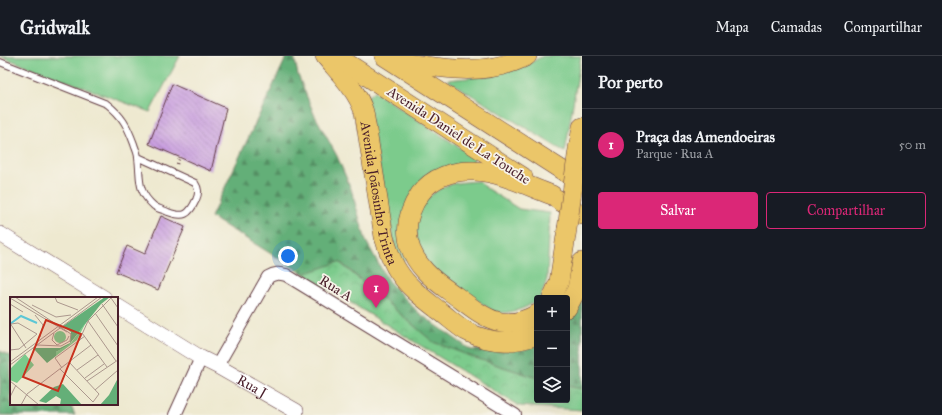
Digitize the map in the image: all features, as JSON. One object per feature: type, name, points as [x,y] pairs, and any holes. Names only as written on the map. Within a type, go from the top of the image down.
[{"type":"main road","name":"Avenida Joãosinho Trinta","points":[[325,56],[353,89],[361,105],[384,237],[397,271],[418,295],[471,334],[487,340],[505,342],[522,340],[534,336]]},
{"type":"main road","name":"Avenida Daniel de La Touche","points":[[336,56],[582,215]]},
{"type":"main road","points":[[388,59],[445,69],[482,69],[501,67],[527,56]]},
{"type":"main road","name":"Avenida Daniel de La Touche","points":[[388,59],[582,183]]},
{"type":"main road","points":[[553,295],[559,282],[582,127]]},
{"type":"main road","name":"Avenida Joãosinho Trinta","points":[[534,316],[527,320],[505,323],[486,318],[443,287],[425,271],[413,252],[408,239],[407,227],[409,215],[414,202],[422,191],[440,177],[451,173],[462,171],[487,173],[552,195]]},
{"type":"main road","points":[[570,302],[577,289],[582,262]]},
{"type":"street","points":[[0,234],[102,297]]},
{"type":"street","name":"Rua A","points":[[217,366],[268,277],[273,274],[280,273],[286,275],[515,415]]},
{"type":"street","name":"Rua J","points":[[118,307],[201,358],[298,414]]},
{"type":"street","points":[[175,415],[201,358]]},
{"type":"lane","points":[[0,62],[107,104],[118,113],[125,122],[138,157],[140,186],[146,196],[155,207],[178,216],[185,215],[191,211],[198,194],[198,188],[195,183],[138,157]]},
{"type":"green space","points":[[0,56],[180,56],[150,112]]},
{"type":"green space","points":[[287,56],[294,56],[298,75],[314,114],[337,156],[351,189],[366,241],[388,281],[419,313],[471,350],[527,349],[534,344],[534,377],[475,358],[433,342],[340,262],[304,274],[211,217]]},
{"type":"green space","points":[[543,56],[581,56],[565,152],[447,80],[487,76],[526,65]]},
{"type":"green space","points":[[374,91],[474,157],[473,163],[419,184],[408,258],[401,263],[395,249],[366,98]]},
{"type":"green space","points":[[479,181],[486,188],[519,209],[550,213],[547,279],[542,295],[534,295],[534,302],[527,306],[517,310],[495,313],[435,271],[426,261],[416,237],[416,225],[419,213],[425,202],[434,193],[446,186]]},
{"type":"green space","points":[[339,262],[433,342],[475,358],[534,377],[534,403],[570,403],[570,387],[582,389],[582,410],[519,406],[304,274]]},
{"type":"green space","points":[[582,287],[582,389],[570,387],[570,312]]},
{"type":"green space","points":[[0,351],[10,356],[10,405],[70,405],[75,415],[0,415]]},
{"type":"building","points":[[172,84],[226,108],[211,171],[149,144]]},
{"type":"building","points":[[161,216],[185,227],[158,290],[116,272],[127,246],[145,254]]},
{"type":"place","name":"Praça das Amendoeiras","points":[[376,308]]}]
